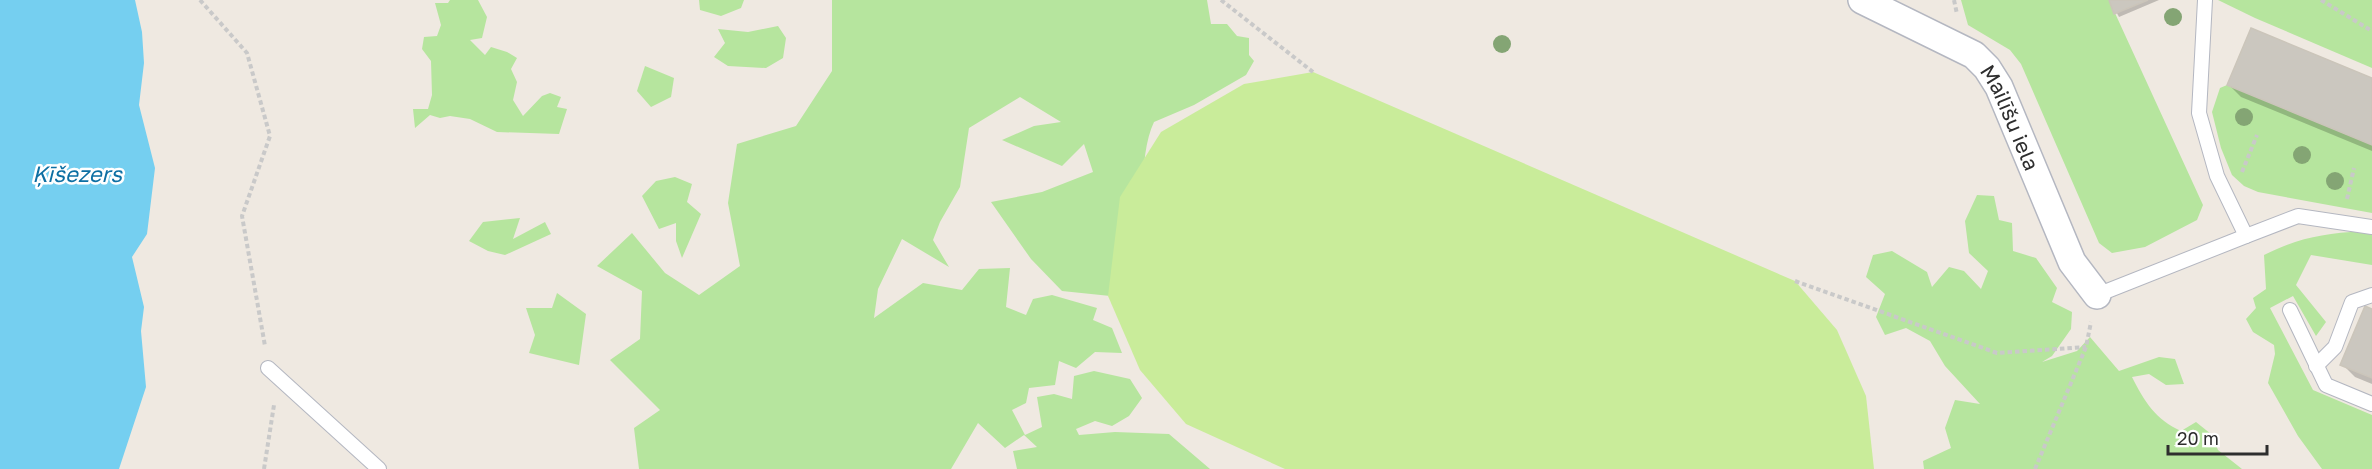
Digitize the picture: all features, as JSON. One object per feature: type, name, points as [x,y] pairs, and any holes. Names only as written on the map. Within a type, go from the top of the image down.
[{"type":"street","name":"Mailīšu iela","points":[[1862,0],[1974,55],[1987,68],[1999,87],[2072,262],[2097,295]]},
{"type":"lane","points":[[2205,0],[2199,113],[2217,176],[2246,236]]},
{"type":"lane","points":[[2097,295],[2298,216],[2372,227]]},
{"type":"lane","points":[[2316,366],[2335,347],[2352,302],[2372,295]]},
{"type":"lane","points":[[2290,310],[2326,385],[2372,404]]},
{"type":"lane","points":[[274,373],[379,469]]},
{"type":"path","points":[[200,0],[247,53],[270,136],[242,216],[274,373],[264,469]]},
{"type":"path","points":[[1221,0],[1313,72]]},
{"type":"path","points":[[2321,0],[2372,31]]},
{"type":"path","points":[[2239,181],[2257,135]]},
{"type":"path","points":[[2346,203],[2354,168]]},
{"type":"path","points":[[1796,282],[1997,352],[2086,347]]},
{"type":"path","points":[[2035,469],[2086,347],[2097,295]]},
{"type":"green space","points":[[450,0],[478,0],[487,17],[482,38],[470,40],[485,55],[491,47],[517,58],[511,69],[517,82],[513,100],[523,116],[542,96],[550,93],[561,97],[557,107],[567,109],[559,134],[497,132],[470,119],[450,116],[440,118],[430,115],[415,128],[413,109],[428,109],[432,95],[431,61],[422,49],[424,37],[437,36],[441,25],[435,3],[448,3]]},
{"type":"green space","points":[[699,0],[744,0],[741,8],[721,16],[700,10]]},
{"type":"green space","points":[[832,0],[1207,0],[1211,24],[1227,24],[1237,36],[1249,38],[1249,55],[1254,61],[1246,75],[1194,105],[1154,122],[1144,161],[1143,184],[1149,300],[1062,291],[1031,259],[991,202],[1042,192],[1093,172],[1084,144],[1062,166],[1002,140],[1034,126],[1061,122],[1020,97],[969,128],[960,187],[940,222],[933,240],[949,267],[902,239],[878,289],[874,318],[923,283],[962,290],[979,269],[1010,268],[1006,307],[1026,315],[1033,299],[1052,295],[1097,308],[1093,320],[1112,328],[1122,353],[1095,352],[1076,368],[1059,361],[1055,385],[1029,388],[1026,403],[1012,410],[1025,435],[1042,427],[1037,397],[1054,394],[1072,399],[1074,376],[1094,371],[1130,379],[1142,398],[1129,416],[1112,426],[1095,421],[1076,429],[1079,435],[1115,432],[1169,434],[1210,469],[1017,469],[1013,451],[1037,447],[1024,435],[1005,448],[978,423],[951,469],[639,469],[634,428],[660,410],[610,360],[640,339],[642,291],[597,266],[632,233],[665,273],[699,295],[740,266],[728,203],[737,144],[796,126],[832,71]]},
{"type":"green space","points":[[1961,0],[2109,0],[2203,205],[2197,220],[2145,247],[2112,253],[2099,243],[2021,64],[2010,50],[1968,25]]},
{"type":"green space","points":[[2218,0],[2372,0],[2372,68],[2255,18]]},
{"type":"green space","points":[[778,26],[786,38],[783,58],[766,68],[728,66],[714,57],[725,43],[718,29],[748,32]]},
{"type":"green space","points":[[645,66],[674,78],[671,97],[651,107],[637,91]]},
{"type":"green space","points":[[1313,72],[1795,281],[1837,330],[1866,396],[1874,469],[1285,469],[1186,424],[1140,370],[1108,296],[1120,197],[1161,132],[1244,84]]},
{"type":"green space","points":[[2227,85],[2372,145],[2372,213],[2258,192],[2244,186],[2232,175],[2221,148],[2212,112],[2220,88]]},
{"type":"green space","points":[[675,177],[692,184],[687,202],[701,214],[682,258],[676,241],[676,223],[659,229],[642,196],[656,181]]},
{"type":"green space","points":[[1977,195],[1994,196],[1999,220],[2012,223],[2013,251],[2036,258],[2057,288],[2052,302],[2072,312],[2071,329],[2052,356],[2042,362],[2077,351],[2090,337],[2119,371],[2159,357],[2175,359],[2184,384],[2166,385],[2149,374],[2132,377],[2141,394],[2152,409],[2172,427],[2181,431],[2196,422],[2211,434],[2218,450],[2242,469],[1924,469],[1923,461],[1951,448],[1945,428],[1955,400],[1980,404],[1945,366],[1930,341],[1906,328],[1885,335],[1876,317],[1885,294],[1866,277],[1873,255],[1892,251],[1927,272],[1932,287],[1949,267],[1964,271],[1981,289],[1988,271],[1969,253],[1965,221]]},
{"type":"green space","points":[[520,218],[513,239],[545,222],[551,234],[505,255],[488,251],[469,241],[483,222]]},
{"type":"green space","points":[[2362,231],[2372,232],[2372,265],[2311,255],[2296,285],[2326,322],[2316,336],[2293,296],[2270,308],[2313,390],[2372,415],[2372,469],[2322,469],[2298,436],[2268,383],[2275,354],[2274,345],[2253,332],[2246,319],[2256,308],[2253,298],[2266,289],[2264,255],[2312,237]]},
{"type":"green space","points":[[557,293],[586,314],[579,365],[529,353],[535,335],[526,308],[552,308]]},
{"type":"water","name":"Ķīšezers","points":[[0,0],[135,0],[142,32],[144,63],[139,105],[155,168],[147,234],[132,257],[144,307],[141,331],[146,387],[119,469],[0,469]]},
{"type":"building","points":[[2109,0],[2148,0],[2114,14]]},
{"type":"building","points":[[2251,28],[2372,78],[2372,145],[2227,85]]},
{"type":"building","points":[[2365,306],[2372,309],[2372,378],[2340,365]]}]
